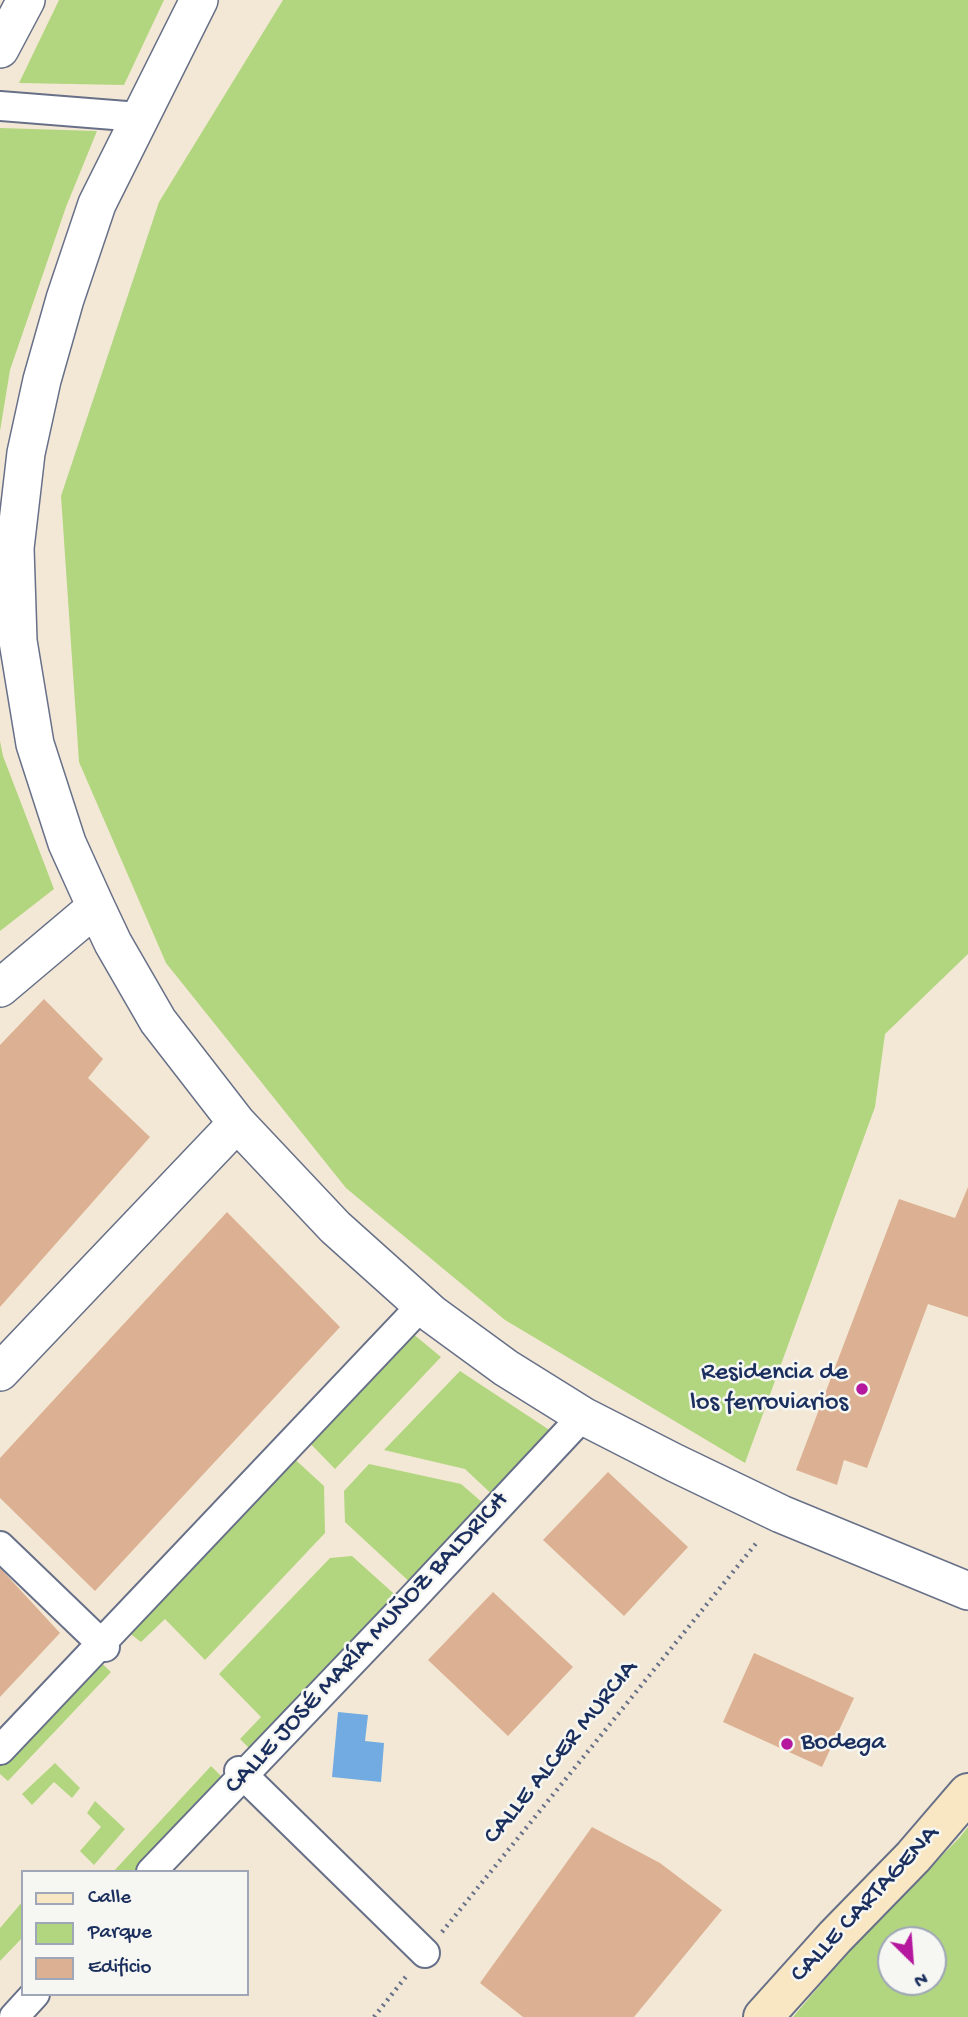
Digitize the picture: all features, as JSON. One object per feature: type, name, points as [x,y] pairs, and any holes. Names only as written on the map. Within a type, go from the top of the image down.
[{"type":"main road","name":"CALLE CARTAGENA","points":[[763,2017],[835,1937],[913,1857],[968,1793]]},
{"type":"street","points":[[0,49],[26,0]]},
{"type":"street","points":[[199,0],[139,117],[93,216],[65,299],[42,380],[26,453],[15,548],[18,641],[10,658],[67,843],[113,943],[158,1021],[237,1123],[335,1227],[422,1305],[506,1368],[583,1416],[780,1514],[968,1591]]},
{"type":"street","points":[[0,106],[139,117]]},
{"type":"street","points":[[0,988],[96,906]]},
{"type":"street","points":[[0,1372],[237,1123]]},
{"type":"street","points":[[0,1750],[103,1645],[422,1305]]},
{"type":"street","name":"CALLE JOSÉ MARÍA MUÑOZ BALDRICH","points":[[153,1870],[241,1773],[583,1416]]},
{"type":"street","points":[[0,1546],[103,1645]]},
{"type":"street","points":[[241,1773],[425,1953]]},
{"type":"street","points":[[12,2016],[33,1996]]},
{"type":"path","name":"CALLE ALCER MURCIA","points":[[374,2017],[780,1514]]},
{"type":"green space","points":[[59,0],[164,0],[124,85],[19,83]]},
{"type":"green space","points":[[283,0],[968,0],[968,954],[885,1034],[875,1107],[745,1463],[505,1320],[346,1188],[166,963],[79,762],[61,496],[159,202]]},
{"type":"green space","points":[[0,128],[97,131],[66,207],[10,370],[0,431]]},
{"type":"green space","points":[[0,741],[3,756],[54,889],[0,931]]},
{"type":"green space","points":[[406,1328],[441,1357],[335,1469],[303,1436]]},
{"type":"green space","points":[[460,1371],[557,1435],[498,1500],[465,1469],[384,1450]]},
{"type":"green space","points":[[288,1453],[324,1486],[325,1533],[205,1660],[165,1619],[141,1642],[124,1629]]},
{"type":"green space","points":[[369,1464],[461,1484],[490,1509],[414,1586],[345,1522],[344,1491]]},
{"type":"green space","points":[[352,1556],[402,1601],[255,1754],[240,1739],[261,1717],[219,1674],[330,1558]]},
{"type":"green space","points":[[95,1657],[111,1672],[8,1781],[0,1774],[0,1758]]},
{"type":"green space","points":[[55,1763],[80,1788],[72,1798],[54,1782],[32,1805],[22,1794]]},
{"type":"green space","points":[[211,1766],[228,1783],[145,1870],[115,1870]]},
{"type":"green space","points":[[95,1801],[125,1829],[94,1865],[80,1851],[101,1827],[87,1813]]},
{"type":"green space","points":[[968,1827],[968,2017],[793,2017],[845,1956]]},
{"type":"green space","points":[[21,1903],[21,1939],[0,1961],[0,1928]]},
{"type":"water","points":[[338,1712],[368,1715],[365,1741],[384,1743],[381,1782],[332,1777]]},
{"type":"building","points":[[44,999],[103,1059],[88,1078],[150,1137],[0,1307],[0,1045]]},
{"type":"building","name":"Residencia de los ferroviarios","points":[[968,1187],[968,1317],[928,1304],[867,1468],[844,1460],[837,1485],[796,1470],[899,1199],[955,1218]]},
{"type":"building","points":[[227,1212],[340,1327],[95,1591],[0,1498],[0,1458]]},
{"type":"building","points":[[608,1472],[688,1547],[624,1616],[543,1540]]},
{"type":"building","points":[[0,1568],[60,1633],[0,1697]]},
{"type":"building","points":[[493,1592],[573,1667],[508,1736],[428,1660]]},
{"type":"building","points":[[754,1653],[854,1698],[822,1767],[723,1722]]},
{"type":"building","points":[[592,1827],[660,1863],[722,1910],[634,2017],[523,2017],[480,1983]]},
{"type":"place","name":"Residencia de los ferroviarios","points":[[862,1389]]},
{"type":"place","name":"Bodega","points":[[787,1744]]}]
